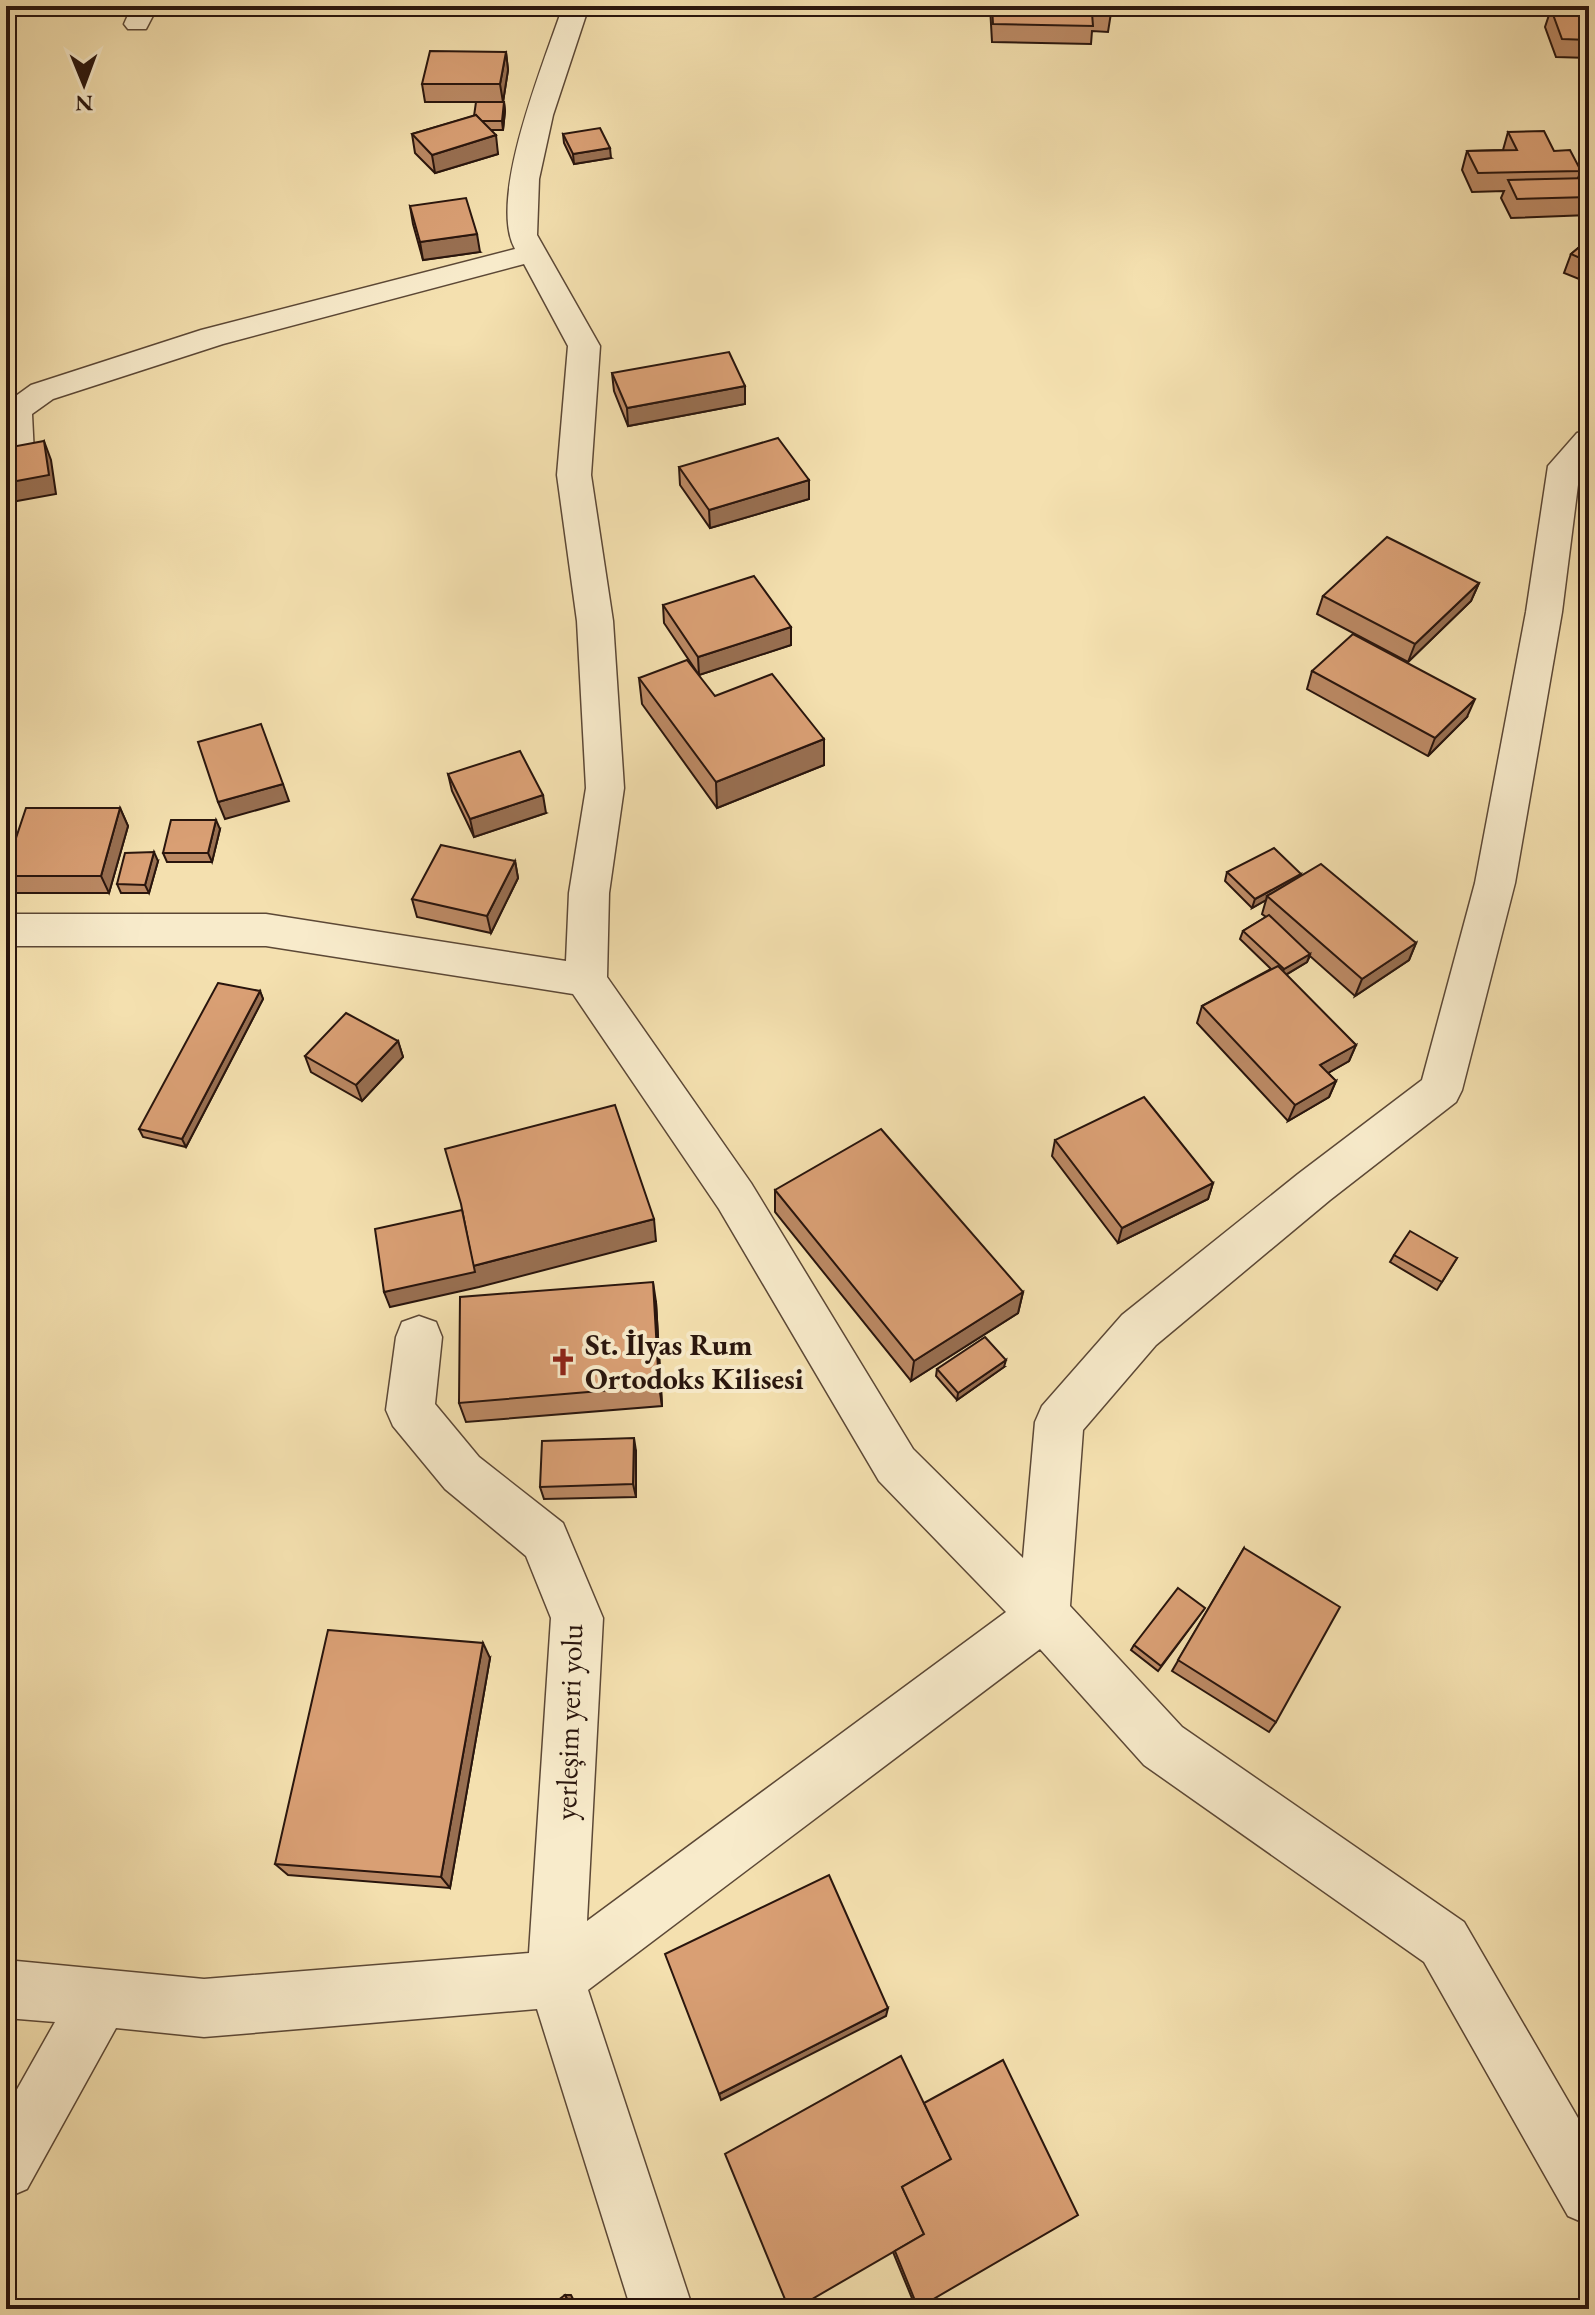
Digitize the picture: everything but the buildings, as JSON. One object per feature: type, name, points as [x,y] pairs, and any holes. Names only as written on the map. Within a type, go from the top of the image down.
[{"type":"street","points":[[576,6],[539,115],[525,179],[522,235],[584,346],[574,475],[595,621],[605,788],[589,893],[586,980],[735,1196],[896,1465],[1044,1615],[1163,1746],[1444,1942],[1589,2195]]},
{"type":"street","points":[[18,455],[16,411],[42,392],[212,337],[533,253]]},
{"type":"street","points":[[6,1989],[204,2008],[556,1979],[1044,1615],[1059,1422],[1139,1330],[1314,1187],[1441,1090],[1495,883],[1544,612],[1581,464]]},
{"type":"street","points":[[6,930],[266,930],[586,980]]},
{"type":"street","name":"yerleşim yeri yolu","points":[[419,1337],[410,1410],[462,1473],[545,1540],[577,1618],[556,1979]]},
{"type":"street","points":[[556,1979],[662,2309]]},
{"type":"street","points":[[6,2168],[101,1998]]},
{"type":"place","name":"St. İlyas Rum Ortodoks Kilisesi","points":[[563,1362]]}]
